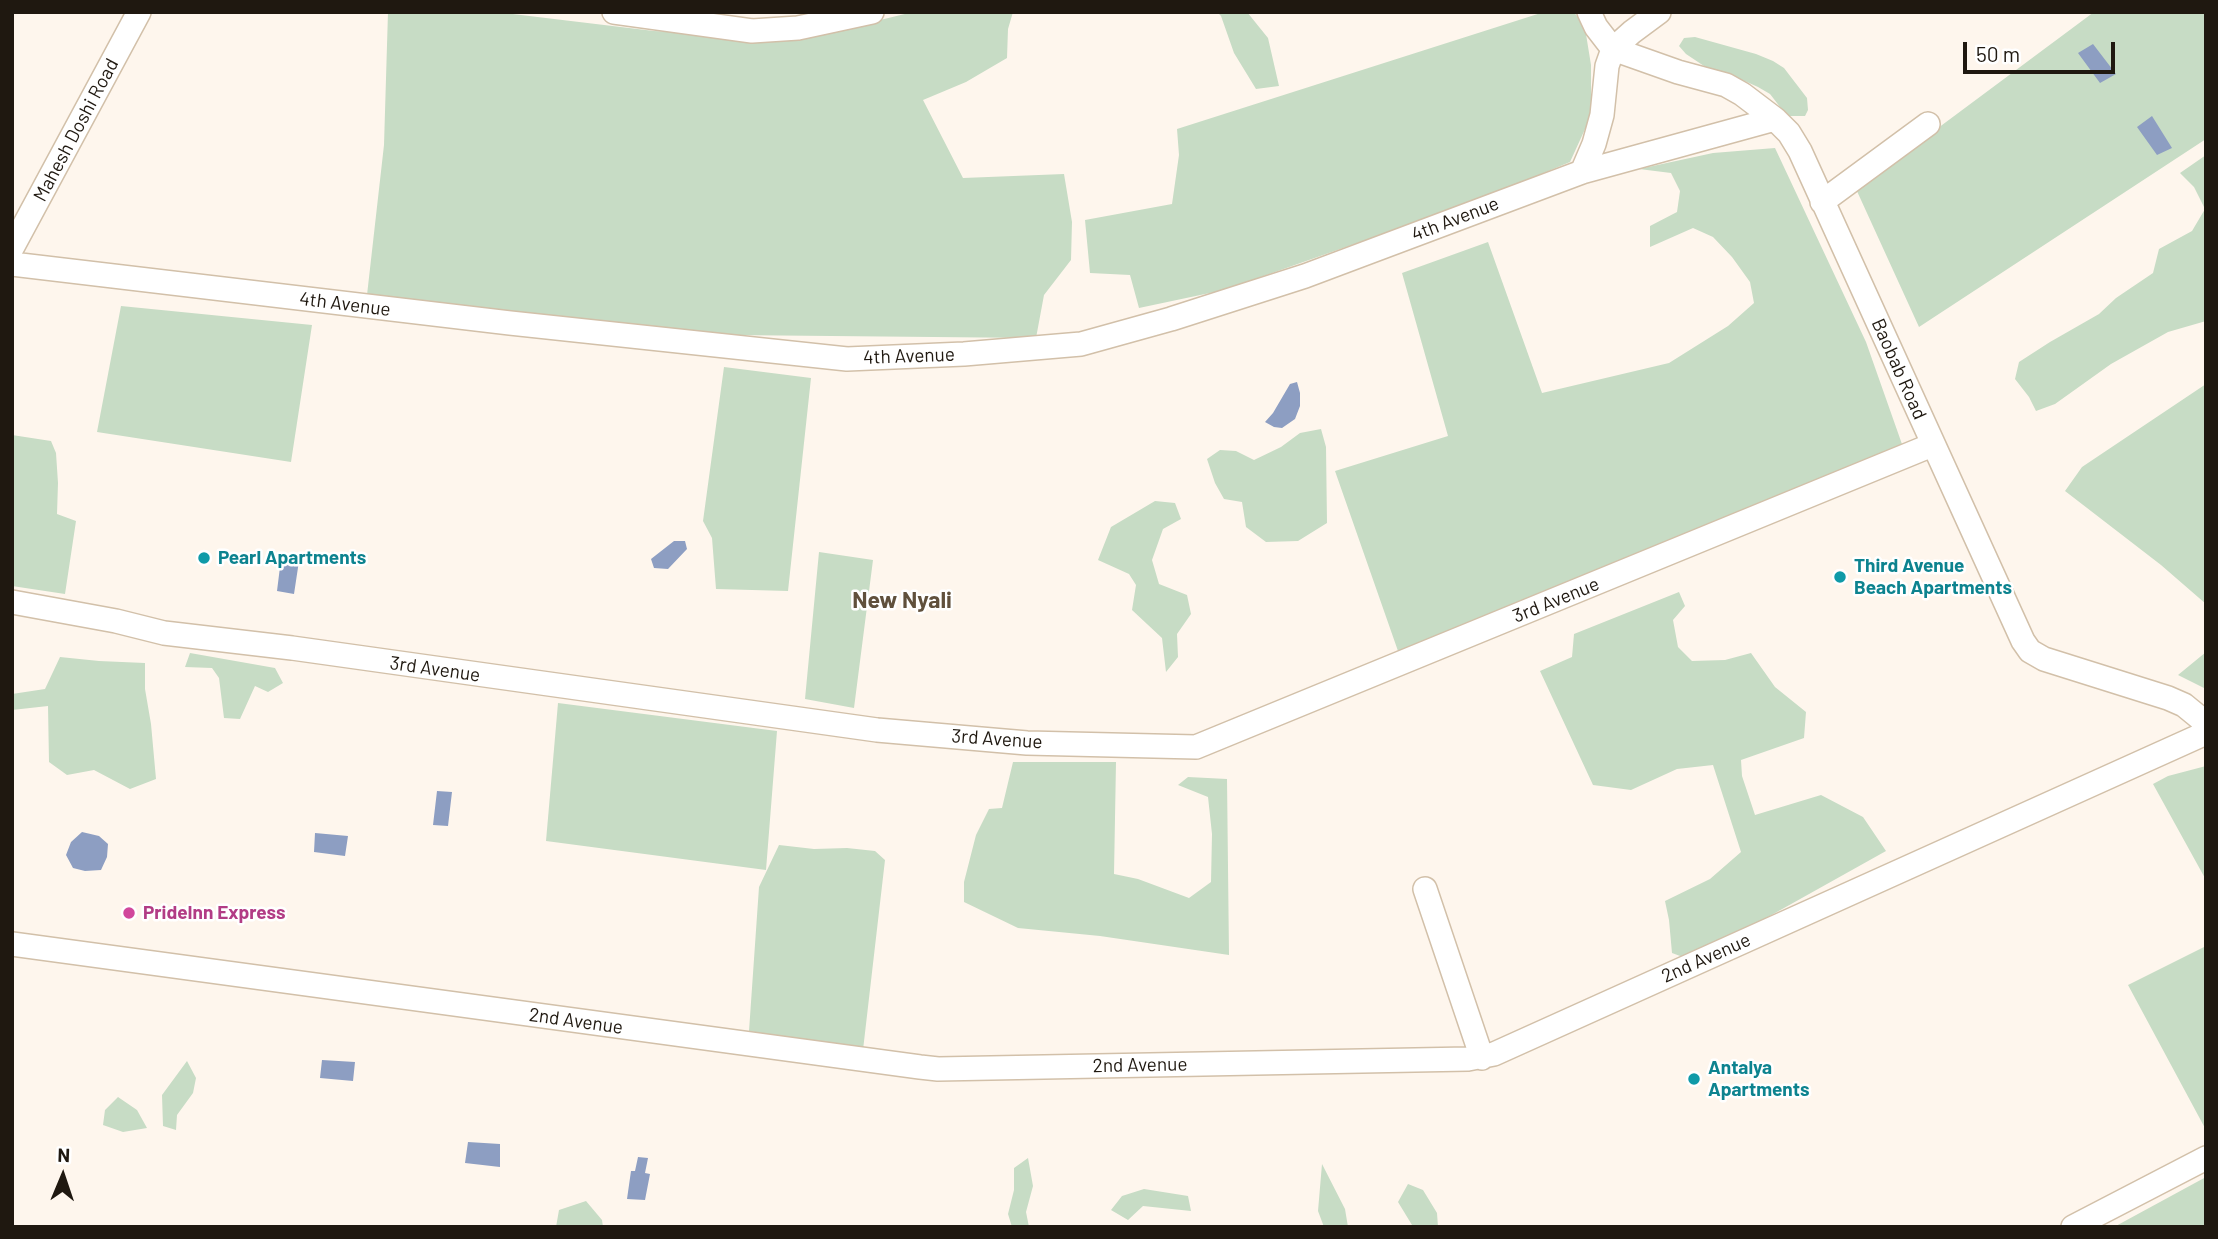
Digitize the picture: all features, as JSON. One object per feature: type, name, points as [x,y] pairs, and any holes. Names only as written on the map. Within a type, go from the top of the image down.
[{"type":"street","name":"Mahesh Doshi Road","points":[[12,248],[139,12]]},
{"type":"street","points":[[614,12],[752,32],[798,28],[872,12]]},
{"type":"street","points":[[1588,12],[1613,49]]},
{"type":"street","points":[[1581,172],[1594,144],[1602,115],[1607,66],[1613,49],[1659,12]]},
{"type":"street","name":"Baobab Road","points":[[1613,49],[1678,72],[1726,85],[1775,119],[1789,133],[1800,151],[1932,444],[2030,651],[2044,659],[2168,698],[2184,705],[2206,723]]},
{"type":"street","name":"4th Avenue","points":[[12,264],[510,323],[847,359],[964,354],[1081,344],[1171,319],[1304,276],[1581,172],[1775,119]]},
{"type":"street","points":[[1822,202],[1928,124]]},
{"type":"street","name":"3rd Avenue","points":[[12,602],[116,621],[164,633],[292,648],[877,730],[1027,743],[1196,747],[1932,444]]},
{"type":"street","name":"2nd Avenue","points":[[12,944],[938,1069],[1482,1058],[2206,733]]},
{"type":"street","points":[[1425,889],[1482,1058]]},
{"type":"street","points":[[2073,1227],[2206,1157]]},
{"type":"green space","points":[[388,12],[496,12],[654,31],[802,39],[913,12],[1013,12],[1008,29],[1007,58],[966,82],[923,100],[963,178],[1064,174],[1072,222],[1071,260],[1044,295],[1036,338],[729,335],[367,295],[384,145]]},
{"type":"green space","points":[[1217,12],[1247,12],[1268,38],[1279,86],[1256,89],[1234,53],[1221,16]]},
{"type":"green space","points":[[1544,12],[1574,12],[1585,28],[1591,65],[1591,116],[1570,162],[1479,200],[1224,290],[1139,308],[1130,275],[1090,273],[1085,220],[1172,204],[1179,155],[1177,129]]},
{"type":"green space","points":[[2094,12],[2206,12],[2206,139],[1919,327],[1856,189]]},
{"type":"green space","points":[[1695,37],[1756,54],[1784,68],[1807,98],[1808,110],[1805,116],[1787,116],[1770,94],[1738,78],[1713,72],[1686,54],[1679,46],[1684,38]]},
{"type":"green space","points":[[1775,148],[1866,342],[1903,447],[1398,651],[1335,471],[1448,436],[1402,273],[1488,242],[1542,393],[1669,363],[1728,326],[1754,303],[1750,282],[1713,237],[1693,228],[1650,247],[1650,226],[1677,212],[1680,191],[1671,173],[1639,169],[1713,153]]},
{"type":"green space","points":[[2206,155],[2206,321],[2168,332],[2111,364],[2055,404],[2036,411],[2015,379],[2019,362],[2099,314],[2116,298],[2153,273],[2159,249],[2192,231],[2205,209],[2194,187],[2180,173]]},
{"type":"green space","points":[[121,306],[312,325],[291,462],[97,432]]},
{"type":"green space","points":[[724,367],[811,378],[788,591],[716,589],[712,538],[703,521]]},
{"type":"green space","points":[[2206,384],[2206,604],[2161,565],[2065,491],[2082,467]]},
{"type":"green space","points":[[1321,429],[1326,447],[1327,523],[1298,541],[1266,542],[1246,527],[1242,502],[1224,499],[1207,459],[1220,450],[1236,451],[1254,460],[1281,447],[1300,433]]},
{"type":"green space","points":[[12,435],[51,441],[56,453],[57,514],[76,521],[65,594],[12,586]]},
{"type":"green space","points":[[1155,501],[1175,503],[1181,519],[1163,529],[1152,560],[1159,584],[1187,595],[1191,614],[1177,634],[1178,657],[1166,672],[1162,638],[1132,610],[1136,585],[1129,574],[1098,560],[1111,527]]},
{"type":"green space","points":[[819,552],[873,560],[854,708],[805,699]]},
{"type":"green space","points":[[1679,592],[1685,606],[1673,620],[1678,647],[1692,661],[1725,660],[1751,653],[1775,687],[1806,712],[1804,738],[1741,760],[1742,776],[1755,815],[1821,795],[1863,817],[1886,851],[1691,960],[1672,953],[1665,901],[1710,879],[1741,852],[1713,765],[1677,769],[1631,790],[1593,785],[1540,671],[1572,657],[1574,634]]},
{"type":"green space","points":[[2206,652],[2206,689],[2178,675]]},
{"type":"green space","points":[[190,653],[275,668],[283,683],[268,692],[255,686],[240,719],[224,718],[219,678],[212,668],[185,667]]},
{"type":"green space","points":[[60,657],[145,663],[145,689],[156,779],[130,789],[94,770],[67,775],[49,762],[48,706],[12,710],[12,694],[45,689]]},
{"type":"green space","points":[[558,703],[777,731],[766,870],[546,841]]},
{"type":"green space","points":[[1013,762],[1116,762],[1114,874],[1138,879],[1189,898],[1211,882],[1212,834],[1208,797],[1178,785],[1188,777],[1227,779],[1229,955],[1100,936],[1018,928],[964,902],[964,882],[976,835],[989,809],[1002,808]]},
{"type":"green space","points":[[2206,766],[2206,880],[2153,784],[2168,776]]},
{"type":"green space","points":[[779,845],[875,851],[885,860],[863,1050],[749,1031],[759,887]]},
{"type":"green space","points":[[2206,946],[2206,1130],[2128,985]]},
{"type":"green space","points":[[187,1061],[196,1078],[193,1093],[177,1115],[176,1130],[163,1126],[162,1095]]},
{"type":"green space","points":[[118,1097],[137,1110],[147,1128],[123,1132],[103,1125],[105,1110]]},
{"type":"green space","points":[[1028,1158],[1033,1186],[1026,1212],[1029,1227],[1012,1227],[1008,1214],[1014,1190],[1014,1168]]},
{"type":"green space","points":[[1322,1164],[1345,1209],[1348,1227],[1324,1227],[1318,1211]]},
{"type":"green space","points":[[2206,1177],[2206,1227],[2114,1227]]},
{"type":"green space","points":[[1408,1184],[1423,1190],[1437,1213],[1438,1227],[1412,1225],[1398,1202]]},
{"type":"green space","points":[[1144,1189],[1188,1196],[1191,1211],[1143,1206],[1128,1220],[1111,1210],[1122,1196]]},
{"type":"green space","points":[[586,1201],[602,1220],[603,1227],[556,1227],[559,1210]]},
{"type":"water","points":[[2093,44],[2116,74],[2100,83],[2078,53]]},
{"type":"water","points":[[2152,116],[2172,148],[2157,155],[2137,127]]},
{"type":"water","points":[[1297,382],[1300,406],[1295,419],[1282,428],[1265,422],[1290,384]]},
{"type":"water","points":[[674,541],[685,541],[687,549],[668,569],[654,568],[651,559]]},
{"type":"water","points":[[281,559],[299,561],[294,594],[277,591]]},
{"type":"water","points":[[437,791],[452,792],[448,826],[433,825]]},
{"type":"water","points":[[82,832],[99,836],[108,844],[107,857],[101,870],[85,871],[73,868],[66,855],[71,842]]},
{"type":"water","points":[[315,833],[348,836],[345,856],[314,852]]},
{"type":"water","points":[[322,1060],[355,1062],[353,1081],[320,1078]]},
{"type":"water","points":[[468,1142],[500,1144],[500,1167],[465,1163]]},
{"type":"water","points":[[638,1157],[648,1158],[645,1173],[650,1174],[645,1200],[627,1199],[631,1171],[635,1171]]},
{"type":"place","name":"Pearl Apartments","points":[[204,558]]},
{"type":"place","name":"Third Avenue Beach Apartments","points":[[1840,577]]},
{"type":"place","name":"PrideInn Express","points":[[129,913]]},
{"type":"place","name":"Antalya Apartments","points":[[1694,1079]]},
{"type":"district","name":"New Nyali","points":[[902,600]]}]
